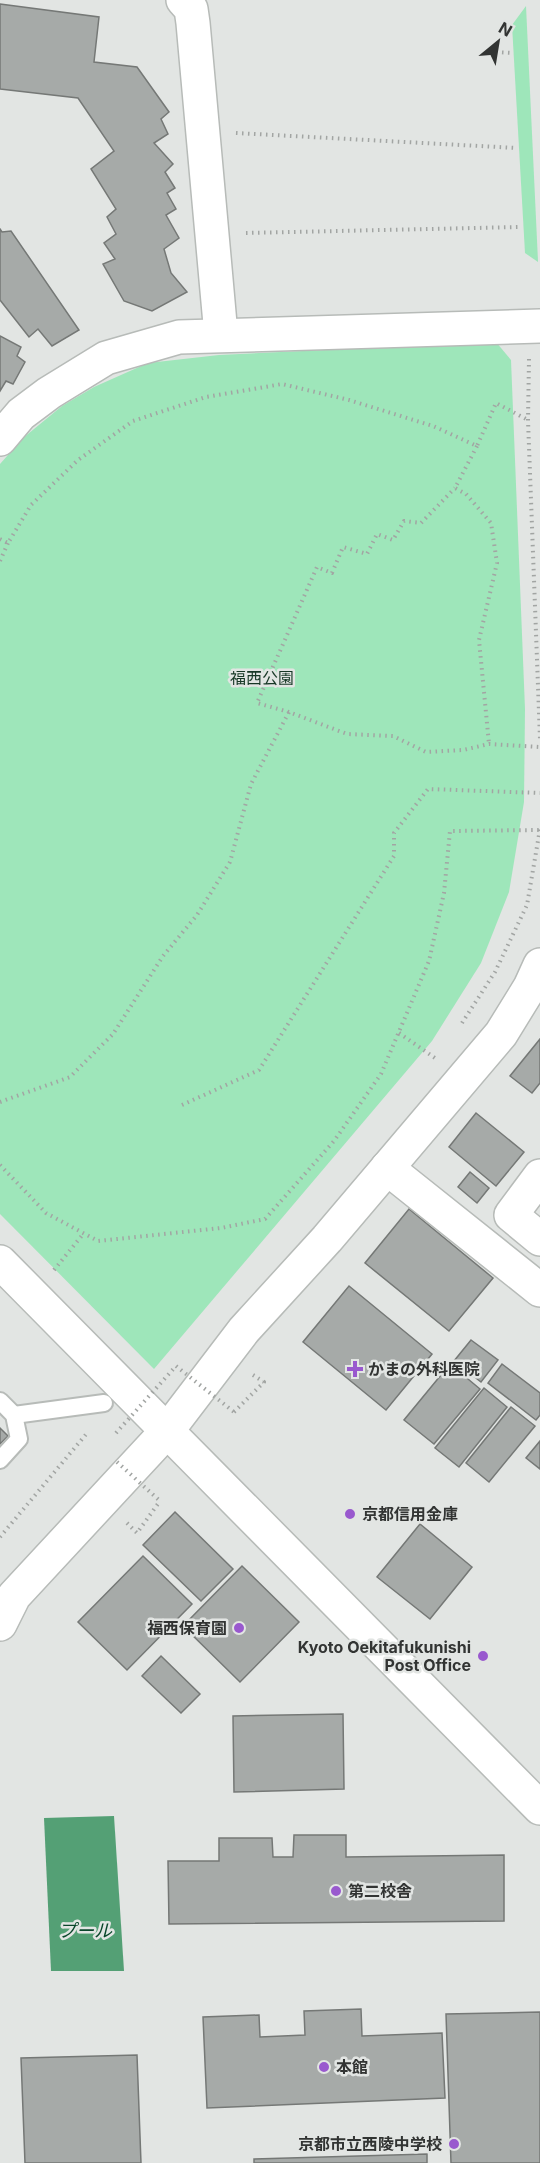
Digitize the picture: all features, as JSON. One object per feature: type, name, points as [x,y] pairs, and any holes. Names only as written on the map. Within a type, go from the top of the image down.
[{"type":"street","points":[[183,0],[191,9],[221,335]]},
{"type":"street","points":[[0,439],[30,406],[106,358],[178,337],[221,335],[534,339]]},
{"type":"street","points":[[0,1624],[14,1596],[167,1431],[244,1330],[501,1034],[537,983]]},
{"type":"street","points":[[387,1168],[540,1290]]},
{"type":"street","points":[[540,1176],[511,1215],[540,1239]]},
{"type":"street","points":[[0,1262],[540,1808]]},
{"type":"lane","points":[[0,1401],[14,1415],[19,1439],[0,1460]]},
{"type":"lane","points":[[14,1415],[104,1403]]},
{"type":"path","points":[[496,52],[512,53]]},
{"type":"path","points":[[204,131],[516,148]]},
{"type":"path","points":[[212,234],[520,227]]},
{"type":"path","points":[[534,339],[528,420],[540,739]]},
{"type":"path","points":[[0,561],[8,543],[32,505],[78,460],[133,421],[206,397],[282,384],[349,400],[422,422],[477,446]]},
{"type":"path","points":[[528,420],[496,404],[455,488],[422,523],[404,521],[393,540],[377,534],[367,554],[343,547],[332,573],[316,567],[257,703],[289,712],[347,734],[393,736],[426,752],[463,750],[489,744],[540,747]]},
{"type":"path","points":[[455,488],[466,494],[491,523],[497,563],[479,640],[489,744]]},
{"type":"path","points":[[0,539],[8,543]]},
{"type":"path","points":[[0,1102],[70,1077],[112,1034],[164,956],[197,915],[230,861],[251,784],[289,712]]},
{"type":"path","points":[[182,1105],[259,1070],[394,856],[394,833],[428,789],[540,793]]},
{"type":"path","points":[[0,1165],[46,1213],[98,1241],[221,1228],[265,1218],[334,1141],[381,1074],[429,961],[444,893],[450,831],[540,829],[526,905],[495,972],[457,1031]]},
{"type":"path","points":[[399,1033],[438,1060]]},
{"type":"path","points":[[47,1278],[84,1233]]},
{"type":"path","points":[[116,1433],[184,1357]]},
{"type":"path","points":[[176,1365],[234,1412],[264,1382],[251,1374],[245,1380]]},
{"type":"path","points":[[0,1537],[97,1421],[104,1403]]},
{"type":"path","points":[[117,1462],[160,1501],[137,1533],[127,1524],[132,1517]]},
{"type":"green space","points":[[526,6],[538,262],[525,253],[512,25]]},
{"type":"green space","name":"福西公園","points":[[496,342],[511,360],[525,709],[524,802],[509,892],[481,963],[432,1041],[154,1369],[0,1214],[0,464],[23,438],[62,406],[94,387],[148,363],[219,355]]},
{"type":"water","name":"プール","points":[[114,1816],[124,1971],[51,1971],[44,1818]]},
{"type":"building","points":[[0,4],[99,17],[94,62],[137,67],[169,112],[161,119],[168,134],[154,143],[173,164],[165,172],[175,188],[167,193],[176,209],[166,215],[179,238],[164,249],[171,273],[187,292],[152,311],[124,301],[103,264],[115,259],[104,243],[116,234],[107,217],[116,209],[91,169],[114,151],[78,98],[0,89]]},
{"type":"building","points":[[0,229],[2,232],[11,231],[79,330],[52,346],[38,329],[29,337],[0,300]]},
{"type":"building","points":[[0,336],[21,347],[17,356],[25,362],[13,384],[6,381],[0,391]]},
{"type":"building","points":[[540,1039],[540,1083],[532,1093],[510,1076]]},
{"type":"building","points":[[476,1113],[524,1152],[496,1186],[449,1147]]},
{"type":"building","points":[[470,1172],[489,1188],[477,1203],[458,1187]]},
{"type":"building","points":[[409,1209],[493,1278],[449,1331],[365,1263]]},
{"type":"building","points":[[349,1286],[432,1354],[386,1410],[303,1342]]},
{"type":"building","points":[[471,1340],[498,1360],[481,1382],[454,1361]]},
{"type":"building","points":[[450,1364],[480,1389],[434,1444],[404,1420]]},
{"type":"building","points":[[502,1364],[540,1393],[540,1415],[536,1420],[488,1383]]},
{"type":"building","points":[[484,1388],[507,1407],[459,1467],[435,1448]]},
{"type":"building","points":[[511,1407],[535,1426],[489,1482],[466,1463]]},
{"type":"building","points":[[0,1428],[8,1436],[0,1444]]},
{"type":"building","points":[[540,1441],[540,1469],[526,1458]]},
{"type":"building","points":[[175,1512],[233,1569],[201,1601],[143,1545]]},
{"type":"building","points":[[420,1524],[472,1567],[430,1619],[377,1577]]},
{"type":"building","points":[[143,1556],[192,1604],[127,1670],[78,1622]]},
{"type":"building","points":[[242,1566],[299,1622],[240,1682],[183,1626]]},
{"type":"building","points":[[161,1656],[200,1694],[181,1713],[142,1676]]},
{"type":"building","points":[[343,1714],[344,1789],[234,1792],[233,1716]]},
{"type":"building","name":"第二校舎","points":[[294,1835],[346,1835],[346,1857],[504,1855],[504,1921],[169,1924],[168,1861],[219,1861],[219,1838],[272,1838],[273,1857],[293,1857]]},
{"type":"building","name":"本館","points":[[361,2009],[362,2036],[442,2033],[445,2098],[207,2108],[203,2017],[259,2015],[260,2037],[305,2035],[304,2011]]},
{"type":"building","points":[[540,2012],[540,2163],[451,2163],[446,2014]]},
{"type":"building","points":[[137,2055],[141,2163],[25,2163],[21,2058]]},
{"type":"building","points":[[427,2154],[427,2163],[254,2163],[254,2159]]},
{"type":"place","name":"かまの外科医院","points":[[355,1369]]},
{"type":"place","name":"京都信用金庫","points":[[350,1514]]},
{"type":"place","name":"福西保育園","points":[[239,1628]]},
{"type":"place","name":"Kyoto Oekitafukunishi Post Office","points":[[483,1656]]},
{"type":"place","name":"第二校舎","points":[[336,1891]]},
{"type":"place","name":"本館","points":[[324,2067]]},
{"type":"place","name":"京都市立西陵中学校","points":[[454,2144]]}]
